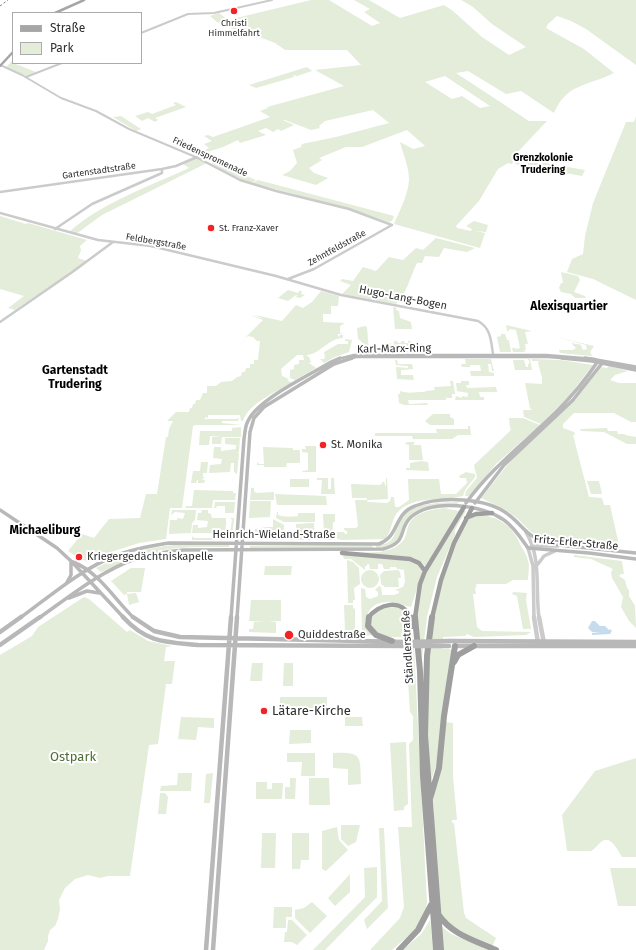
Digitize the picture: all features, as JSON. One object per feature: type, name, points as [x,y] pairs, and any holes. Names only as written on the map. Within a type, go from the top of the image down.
[{"type":"highway","name":"Ständlerstraße","points":[[436,950],[423,776],[420,672],[416,605],[420,584],[425,571],[464,507]]},
{"type":"highway","name":"Ständlerstraße","points":[[441,950],[429,800],[424,710],[428,634],[440,578],[466,518],[472,508]]},
{"type":"highway","points":[[466,518],[476,514],[492,513]]},
{"type":"highway","points":[[342,553],[410,559],[419,563],[425,571]]},
{"type":"highway","points":[[392,642],[375,635],[370,629],[368,617],[376,608],[394,604],[406,610],[410,616],[414,633],[418,641]]},
{"type":"highway","points":[[429,800],[431,798],[439,768],[444,716],[451,670],[451,644]]},
{"type":"highway","points":[[451,670],[458,655],[474,646]]},
{"type":"highway","points":[[399,950],[418,933],[428,915],[432,901]]},
{"type":"highway","points":[[438,913],[447,927],[457,934],[496,950]]},
{"type":"main road","points":[[53,12],[81,0]]},
{"type":"main road","points":[[57,12],[84,0]]},
{"type":"main road","points":[[0,67],[12,53]]},
{"type":"main road","points":[[0,67],[12,56]]},
{"type":"main road","name":"Karl-Marx-Ring","points":[[237,544],[246,426],[251,415],[257,408],[331,362],[346,356],[364,354],[550,355],[600,361],[636,369]]},
{"type":"main road","name":"Karl-Marx-Ring","points":[[239,550],[242,544],[250,432],[254,418],[267,406],[334,364],[351,358],[376,357],[548,357],[600,361]]},
{"type":"main road","name":"Ständlerstraße","points":[[464,507],[484,479],[498,464],[565,403],[600,361]]},
{"type":"main road","name":"Ständlerstraße","points":[[472,508],[504,464],[573,400],[600,361]]},
{"type":"main road","name":"Heinrich-Wieland-Straße","points":[[0,632],[87,570],[115,556],[154,545],[168,543],[373,544],[390,540],[400,515],[409,508],[438,501],[476,502],[500,509],[512,518],[526,532]]},
{"type":"main road","name":"Heinrich-Wieland-Straße","points":[[0,645],[96,577],[125,562],[164,552],[183,550],[373,550],[388,548],[402,538],[407,521],[418,512],[438,507],[464,507],[492,513],[510,525],[528,548]]},
{"type":"main road","points":[[0,510],[96,577],[135,620],[154,631],[179,638],[231,643]]},
{"type":"main road","points":[[526,532],[540,540],[560,546]]},
{"type":"main road","points":[[213,950],[231,643],[235,639],[239,550],[237,544]]},
{"type":"main road","points":[[373,544],[375,547],[373,550]]},
{"type":"main road","name":"Fritz-Erler-Straße","points":[[560,546],[598,548],[636,554]]},
{"type":"main road","name":"Fritz-Erler-Straße","points":[[528,548],[589,552],[636,559]]},
{"type":"main road","points":[[206,950],[239,550]]},
{"type":"main road","points":[[314,550],[342,553]]},
{"type":"main road","points":[[72,561],[131,627],[153,640],[182,644],[406,644],[418,641],[474,646],[538,644]]},
{"type":"main road","points":[[64,586],[71,575],[72,561]]},
{"type":"main road","points":[[66,598],[87,591],[97,592],[102,596]]},
{"type":"main road","points":[[235,639],[392,642],[406,644]]},
{"type":"main road","points":[[451,644],[636,642]]},
{"type":"main road","points":[[544,644],[636,646]]},
{"type":"street","points":[[142,33],[188,14],[209,14],[272,0]]},
{"type":"street","points":[[26,77],[59,64]]},
{"type":"street","name":"Friedenspromenade","points":[[0,67],[26,77],[61,98],[100,113],[129,129],[197,157],[230,176],[251,184],[349,209],[392,225]]},
{"type":"street","name":"Gartenstadtstraße","points":[[0,192],[162,169],[176,166],[197,157]]},
{"type":"street","points":[[55,229],[92,204],[162,173],[162,169]]},
{"type":"street","name":"Feldbergstraße","points":[[0,213],[87,238],[150,246],[287,279]]},
{"type":"street","name":"Zehntfeldstraße","points":[[287,279],[314,269],[392,225]]},
{"type":"street","points":[[0,322],[49,287],[75,272],[113,242]]},
{"type":"street","name":"Hugo-Lang-Bogen","points":[[287,279],[341,295],[480,322],[488,329],[493,354]]},
{"type":"street","name":"Heinrich-Wieland-Straße","points":[[526,532],[534,548],[538,564],[539,615],[544,644]]},
{"type":"street","name":"Fritz-Erler-Straße","points":[[534,548],[560,546]]},
{"type":"street","points":[[528,548],[533,566],[533,610],[538,644]]},
{"type":"street","points":[[538,564],[545,555],[556,550]]},
{"type":"green space","points":[[311,0],[329,0],[372,26],[380,23],[364,12],[370,9],[354,0],[369,0],[400,18],[444,5],[453,11],[482,37],[509,55],[526,47],[492,24],[473,7],[461,0],[636,0],[636,65],[586,29],[557,16],[548,24],[546,28],[584,49],[614,73],[572,91],[559,103],[554,113],[521,91],[506,94],[468,71],[456,73],[529,121],[547,121],[514,156],[512,159],[514,160],[512,164],[508,163],[498,169],[479,201],[456,226],[457,228],[471,231],[472,229],[466,226],[474,221],[488,225],[486,232],[475,231],[485,233],[480,248],[394,224],[406,196],[409,184],[409,174],[400,142],[413,149],[425,146],[407,130],[362,147],[346,147],[319,158],[322,160],[309,168],[314,173],[328,178],[316,185],[282,175],[290,171],[297,163],[293,150],[301,147],[302,144],[389,123],[373,110],[325,121],[319,126],[320,128],[311,130],[283,120],[294,125],[281,131],[278,129],[273,132],[266,128],[258,131],[266,135],[240,143],[238,140],[223,147],[198,155],[171,144],[181,139],[203,151],[209,148],[204,144],[212,141],[204,136],[208,135],[213,137],[270,117],[260,111],[268,108],[267,107],[344,86],[315,70],[361,65],[347,50],[285,50],[275,43],[249,33],[244,29],[238,31],[217,22],[210,16],[219,13],[228,20]],"holes":[[[445,76],[490,106],[480,108],[462,96],[452,99],[425,82]]]},
{"type":"green space","points":[[12,61],[12,64],[36,72],[26,76],[6,67]]},
{"type":"green space","points":[[307,67],[312,71],[297,76],[293,75],[294,77],[256,88],[249,85]]},
{"type":"green space","points":[[176,102],[186,107],[155,118],[158,120],[155,122],[148,118],[142,121],[135,116],[148,112],[152,114],[176,105],[173,103]]},
{"type":"green space","points":[[121,116],[141,129],[136,131],[113,117]]},
{"type":"green space","points":[[636,116],[636,300],[593,279],[567,272],[572,259],[583,254],[585,236],[593,203],[626,122],[634,122]]},
{"type":"green space","points":[[197,158],[207,163],[102,215],[76,234],[69,232],[96,212],[126,196],[189,168],[183,164]]},
{"type":"green space","points":[[518,158],[585,170],[582,176],[515,164]]},
{"type":"green space","points":[[219,161],[232,170],[256,180],[251,183],[231,175],[211,163]]},
{"type":"green space","points":[[258,180],[394,216],[392,221],[389,222],[357,211],[252,183]]},
{"type":"green space","points":[[0,216],[87,240],[80,246],[81,250],[78,258],[87,261],[15,310],[8,308],[24,296],[0,289]]},
{"type":"green space","points":[[436,238],[475,248],[467,252],[444,248],[439,257],[425,256],[422,263],[417,263],[406,290],[396,304],[342,294],[351,285],[340,281],[342,279],[353,281],[363,267],[376,271],[389,257],[403,260],[416,248],[423,250]]},
{"type":"green space","points":[[561,272],[578,276],[580,280],[574,292],[585,296],[586,298],[575,298],[571,294],[561,292],[559,288],[561,283],[563,283]]},
{"type":"green space","points":[[288,290],[298,293],[299,291],[302,291],[301,294],[305,295],[300,298],[296,297],[296,295],[288,301],[278,298]]},
{"type":"green space","points":[[321,291],[339,296],[338,306],[331,306],[331,314],[323,314],[323,322],[345,323],[340,326],[340,333],[343,334],[338,334],[338,337],[343,335],[343,338],[333,341],[316,352],[306,355],[309,357],[311,362],[309,363],[316,368],[295,380],[290,378],[290,370],[294,369],[294,365],[299,364],[299,360],[304,360],[303,355],[297,355],[281,369],[282,376],[289,379],[287,380],[292,383],[271,394],[257,404],[246,415],[243,421],[241,421],[240,415],[208,415],[208,418],[206,417],[204,419],[239,418],[238,421],[222,421],[222,423],[242,425],[193,426],[182,508],[170,508],[166,539],[139,543],[111,552],[89,562],[81,559],[82,556],[79,555],[77,557],[68,551],[82,534],[94,538],[109,519],[140,518],[146,494],[157,494],[166,437],[168,437],[169,429],[173,421],[167,421],[176,412],[189,412],[196,400],[200,400],[203,393],[207,393],[207,386],[216,386],[221,382],[232,381],[241,376],[242,372],[245,372],[246,368],[250,368],[250,364],[254,364],[254,360],[258,360],[260,341],[248,336],[244,339],[263,320],[250,315],[264,319],[255,315],[282,321],[296,305],[303,308],[312,302]]},
{"type":"green space","points":[[393,307],[397,308],[396,310],[399,311],[400,318],[411,322],[412,329],[395,329]]},
{"type":"green space","points":[[506,325],[532,331],[525,332],[528,344],[525,344],[525,352],[513,352],[512,348],[520,348],[516,330],[509,329],[509,331],[507,331]]},
{"type":"green space","points":[[367,327],[369,352],[365,352],[365,346],[362,346],[362,342],[358,339],[357,328]]},
{"type":"green space","points":[[501,334],[505,334],[507,340],[509,340],[511,352],[500,352],[497,337],[501,336]]},
{"type":"green space","points":[[556,337],[594,346],[590,352],[592,356],[560,353],[559,350],[573,350],[576,348],[571,343],[582,345],[583,350],[587,349],[586,345]]},
{"type":"green space","points":[[345,339],[352,340],[349,352],[324,363],[320,359],[324,359],[324,352],[338,344],[348,344],[348,341],[345,341]]},
{"type":"green space","points":[[394,341],[401,343],[401,341],[404,341],[405,343],[408,343],[408,341],[411,341],[412,350],[421,352],[388,352],[387,343],[391,343],[391,346],[394,346]]},
{"type":"green space","points":[[465,359],[491,359],[494,371],[492,371],[491,364],[488,364],[489,372],[494,373],[494,376],[471,376],[470,371],[481,371],[480,365],[462,367],[461,364],[466,364]]},
{"type":"green space","points":[[528,359],[530,359],[532,370],[515,370],[513,360],[524,360],[526,367],[528,367],[528,364],[530,363]]},
{"type":"green space","points":[[532,359],[561,360],[593,365],[568,397],[541,424],[524,417],[523,410],[532,410],[530,408],[525,383],[542,384],[538,363],[539,361],[532,361]]},
{"type":"green space","points":[[395,360],[397,360],[398,364],[412,364],[413,369],[401,370],[401,375],[413,375],[414,380],[397,379],[396,367],[408,368],[408,366],[396,365]]},
{"type":"green space","points":[[609,366],[628,371],[615,375],[610,380],[619,383],[636,383],[636,422],[631,422],[614,413],[574,413],[563,424],[563,428],[574,432],[575,435],[573,435],[589,497],[602,498],[604,505],[610,505],[619,545],[587,544],[548,540],[531,532],[517,518],[506,510],[481,498],[517,453],[576,399],[601,367],[607,368]]},
{"type":"green space","points":[[450,381],[453,381],[455,394],[452,394],[452,398],[446,398],[446,400],[408,400],[409,404],[427,403],[428,405],[404,405],[399,403],[398,394],[400,394],[400,391],[412,393],[435,390],[434,387],[451,386]]},
{"type":"green space","points":[[461,381],[469,381],[469,385],[466,385],[467,388],[496,387],[497,392],[479,392],[480,397],[484,397],[484,400],[455,400],[456,396],[462,398],[462,396],[467,397],[468,395],[468,393],[457,391],[456,383],[461,383]]},
{"type":"green space","points":[[433,414],[450,414],[450,417],[454,419],[454,425],[430,425],[425,421]]},
{"type":"green space","points":[[509,418],[523,418],[540,425],[497,463],[469,496],[465,496],[466,491],[477,478],[474,465],[510,431]]},
{"type":"green space","points":[[468,426],[470,426],[471,435],[458,435],[452,439],[413,439],[412,436],[375,436],[375,433],[437,433],[436,429],[468,429]]},
{"type":"green space","points":[[241,427],[241,437],[210,436],[209,445],[199,445],[200,431],[232,431],[232,428]]},
{"type":"green space","points":[[607,428],[608,431],[617,431],[618,434],[636,437],[636,444],[627,444],[604,432],[581,431],[580,429]]},
{"type":"green space","points":[[212,437],[222,437],[221,444],[212,444]]},
{"type":"green space","points":[[225,438],[240,438],[237,474],[234,472],[234,463],[231,463],[230,472],[209,473],[210,465],[221,464],[222,459],[213,458],[214,447],[221,447],[221,451],[236,449],[236,445],[225,444]]},
{"type":"green space","points":[[407,442],[415,442],[413,445],[421,445],[423,460],[409,460],[409,445],[405,444]]},
{"type":"green space","points":[[305,446],[316,446],[316,472],[302,471],[308,470],[308,453],[302,452],[302,449],[306,449]]},
{"type":"green space","points":[[263,447],[293,448],[293,450],[300,450],[300,463],[287,463],[286,467],[264,467],[264,465],[257,465],[257,462],[259,464],[264,464]]},
{"type":"green space","points":[[421,461],[428,462],[429,471],[406,470],[406,468],[410,468],[410,463]]},
{"type":"green space","points":[[201,462],[208,462],[207,473],[203,473],[203,477],[205,478],[201,479],[205,480],[204,483],[198,483],[197,480],[196,483],[191,483],[193,471],[200,471]]},
{"type":"green space","points":[[466,472],[475,474],[475,477],[465,490],[463,496],[419,501],[403,507],[395,516],[389,533],[385,539],[337,539],[337,532],[344,532],[347,534],[347,531],[344,530],[344,528],[356,528],[358,526],[355,500],[367,500],[367,498],[352,498],[351,484],[379,485],[384,482],[386,487],[387,478],[388,499],[368,500],[367,502],[387,503],[390,501],[391,497],[394,497],[395,507],[399,507],[409,500],[408,479],[439,479],[441,494],[456,494],[467,483],[466,478],[460,478],[459,476]]},
{"type":"green space","points":[[317,478],[328,478],[328,489],[331,489],[331,478],[334,478],[335,494],[321,494],[322,480],[317,480]]},
{"type":"green space","points":[[290,479],[309,479],[309,487],[290,487]]},
{"type":"green space","points":[[587,481],[599,481],[602,494],[591,494]]},
{"type":"green space","points":[[251,488],[254,488],[256,493],[274,492],[274,500],[250,500]]},
{"type":"green space","points":[[194,490],[233,491],[233,493],[236,493],[235,500],[213,500],[212,508],[185,508],[186,506],[192,506]]},
{"type":"green space","points":[[275,494],[326,496],[327,505],[277,505]]},
{"type":"green space","points":[[250,501],[271,501],[270,517],[249,518]]},
{"type":"green space","points":[[215,502],[235,502],[234,513],[225,513],[225,506],[217,506],[214,508]]},
{"type":"green space","points":[[459,502],[456,505],[415,512],[396,541],[389,546],[376,549],[376,545],[390,542],[401,518],[411,510],[423,505]]},
{"type":"green space","points":[[444,508],[459,511],[425,566],[421,562],[361,552],[377,552],[398,546],[405,537],[410,522],[414,518],[423,513]]},
{"type":"green space","points":[[172,510],[196,510],[191,533],[169,534],[170,520],[177,520],[177,518],[183,519],[185,513],[175,512],[171,515]]},
{"type":"green space","points":[[202,510],[208,510],[208,513],[211,514],[212,518],[226,518],[227,524],[225,533],[192,533],[193,525],[198,525],[198,528],[207,527],[208,521],[197,520],[198,513],[201,513]]},
{"type":"green space","points":[[463,511],[466,511],[455,530],[455,535],[437,577],[427,617],[422,658],[418,630],[418,599],[433,559]]},
{"type":"green space","points":[[277,512],[278,515],[288,517],[298,516],[298,513],[315,513],[315,522],[284,522],[276,518]]},
{"type":"green space","points":[[323,514],[335,514],[332,540],[317,540],[317,535],[324,534]]},
{"type":"green space","points":[[479,515],[492,517],[509,527],[526,555],[529,568],[528,580],[513,580],[506,584],[475,584],[477,585],[475,589],[476,594],[473,594],[477,627],[482,631],[531,632],[526,635],[474,637],[467,634],[465,636],[443,637],[442,649],[450,649],[452,651],[437,764],[431,780],[427,716],[429,650],[439,591],[455,545],[467,520]]},
{"type":"green space","points":[[230,518],[234,518],[232,540],[192,540],[192,536],[194,538],[229,538],[232,520]]},
{"type":"green space","points":[[273,519],[284,525],[284,537],[292,537],[293,540],[260,540],[258,537],[275,537],[276,535],[254,534],[255,529],[273,527]]},
{"type":"green space","points":[[314,523],[315,540],[296,540],[296,524]]},
{"type":"green space","points":[[174,545],[229,545],[229,547],[166,549],[143,555],[101,572],[96,568],[114,559],[134,553]]},
{"type":"green space","points":[[372,545],[373,548],[250,549],[250,546]]},
{"type":"green space","points":[[574,555],[622,561],[624,574],[619,576],[625,580],[629,590],[629,596],[635,606],[636,628],[629,621],[621,607],[623,597],[612,578],[611,572],[613,569],[591,559],[574,557]]},
{"type":"green space","points":[[343,556],[416,562],[422,568],[422,573],[411,607],[393,602],[386,602],[379,603],[370,609],[367,624],[372,635],[365,636],[362,634],[361,588],[365,589],[366,597],[370,599],[378,596],[378,592],[375,590],[379,586],[381,587],[382,595],[394,595],[399,593],[399,591],[395,590],[403,587],[405,582],[404,570],[397,569],[396,567],[384,569],[382,564],[378,564],[378,569],[370,569],[369,564],[367,564],[367,566],[365,566],[365,570],[351,559],[344,559]]},
{"type":"green space","points":[[347,560],[353,562],[359,568],[360,584],[354,588],[355,600],[353,600],[353,603],[348,603]]},
{"type":"green space","points":[[265,566],[292,566],[291,575],[264,575]]},
{"type":"green space","points":[[131,568],[145,568],[141,592],[127,592],[127,594],[124,595],[111,581]]},
{"type":"green space","points":[[370,570],[376,573],[379,579],[376,585],[370,588],[364,585],[361,579],[364,573]]},
{"type":"green space","points":[[398,570],[401,578],[398,578],[399,587],[385,587],[381,584],[380,575],[384,571]]},
{"type":"green space","points":[[513,592],[527,593],[526,600],[531,629],[523,629],[517,596],[512,594]]},
{"type":"green space","points":[[136,593],[139,602],[129,605],[127,594]]},
{"type":"green space","name":"Ostpark","points":[[84,597],[89,599],[127,632],[130,630],[148,641],[172,646],[166,647],[164,661],[175,661],[172,684],[166,684],[158,744],[149,745],[130,876],[108,876],[100,878],[88,875],[75,879],[65,888],[59,900],[60,910],[58,919],[55,926],[50,930],[48,941],[44,950],[0,950],[0,655],[32,636],[38,627]]},
{"type":"green space","points":[[251,600],[281,600],[281,621],[269,621],[276,622],[276,633],[249,632],[249,629],[253,629],[254,622],[266,622],[249,621]]},
{"type":"green space","points":[[344,605],[353,605],[353,608],[355,609],[354,638],[339,638],[339,631],[345,631]]},
{"type":"green space","points":[[384,607],[400,609],[405,613],[413,637],[388,637],[377,632],[373,628],[370,622],[372,615]]},
{"type":"green space","points":[[406,649],[414,649],[427,903],[425,912],[418,925],[410,935],[392,950],[370,950],[400,918],[404,907],[398,827],[412,827],[409,744],[413,740],[413,716],[410,712]]},
{"type":"green space","points":[[252,663],[263,663],[262,681],[250,681]]},
{"type":"green space","points":[[284,663],[293,663],[293,686],[283,686]]},
{"type":"green space","points":[[280,697],[327,697],[327,711],[280,711]]},
{"type":"green space","points":[[181,717],[214,718],[214,728],[198,727],[196,740],[178,739]]},
{"type":"green space","points":[[345,717],[362,717],[363,726],[345,726]]},
{"type":"green space","points":[[445,722],[453,723],[453,776],[457,820],[452,820],[452,823],[454,823],[464,913],[466,918],[496,938],[493,945],[452,929],[440,912],[432,818],[434,813],[433,800]]},
{"type":"green space","points":[[290,730],[311,730],[311,743],[289,744]]},
{"type":"green space","points":[[406,742],[408,804],[404,807],[404,810],[394,811],[390,743]]},
{"type":"green space","points":[[287,753],[315,753],[315,776],[301,776],[302,762],[287,762]]},
{"type":"green space","points":[[333,753],[350,753],[358,758],[360,762],[361,784],[348,785],[348,769],[333,768]]},
{"type":"green space","points":[[636,758],[636,857],[622,857],[611,841],[608,840],[601,842],[591,851],[567,851],[562,815],[595,771]]},
{"type":"green space","points":[[178,773],[192,773],[191,791],[160,791],[161,786],[177,785]]},
{"type":"green space","points":[[213,773],[210,803],[204,803],[206,774]]},
{"type":"green space","points":[[290,778],[296,778],[295,799],[285,799],[285,787],[290,787]]},
{"type":"green space","points":[[309,778],[329,778],[330,805],[309,805]]},
{"type":"green space","points":[[256,782],[267,782],[267,789],[272,789],[272,783],[283,783],[282,799],[256,799]]},
{"type":"green space","points":[[160,793],[165,793],[168,797],[166,814],[158,814]]},
{"type":"green space","points":[[341,825],[360,825],[356,842],[348,846],[341,839]]},
{"type":"green space","points":[[337,827],[339,840],[348,850],[326,871],[322,869],[322,831]]},
{"type":"green space","points":[[379,828],[384,828],[388,908],[367,929],[364,920],[382,901]]},
{"type":"green space","points":[[262,833],[276,833],[275,868],[261,868]]},
{"type":"green space","points":[[292,833],[309,833],[309,860],[301,860],[300,869],[292,869]]},
{"type":"green space","points":[[377,867],[377,897],[325,950],[313,950],[365,897],[364,868]]},
{"type":"green space","points":[[610,868],[636,868],[636,906],[618,906]]},
{"type":"green space","points":[[350,874],[350,892],[335,906],[328,898]]},
{"type":"green space","points":[[312,902],[327,916],[310,933],[295,918],[295,910],[304,908]]},
{"type":"green space","points":[[274,907],[292,907],[292,917],[286,917],[286,928],[273,928]]},
{"type":"green space","points":[[288,920],[292,920],[307,935],[297,945],[292,942],[284,942]]},
{"type":"green space","points":[[430,920],[433,950],[403,950],[422,933]]},
{"type":"green space","points":[[442,927],[451,934],[490,950],[443,950]]},
{"type":"water","points":[[592,621],[595,621],[600,626],[605,626],[612,631],[610,634],[592,635],[592,633],[600,633],[592,632],[588,628]]},
{"type":"railway","points":[[0,6],[8,0]]},
{"type":"place","name":"Christi Himmelfahrt","points":[[234,11]]},
{"type":"place","name":"St. Franz-Xaver","points":[[211,228]]},
{"type":"place","name":"St. Monika","points":[[323,445]]},
{"type":"place","name":"Kriegergedächtniskapelle","points":[[79,557]]},
{"type":"place","name":"Quiddestraße","points":[[289,635]]},
{"type":"place","name":"Lätare-Kirche","points":[[264,711]]},
{"type":"district","name":"Grenzkolonie Trudering","points":[[543,164]]},
{"type":"district","name":"Alexisquartier","points":[[569,307]]},
{"type":"district","name":"Gartenstadt Trudering","points":[[75,378]]},
{"type":"district","name":"Michaeliburg","points":[[45,531]]}]
